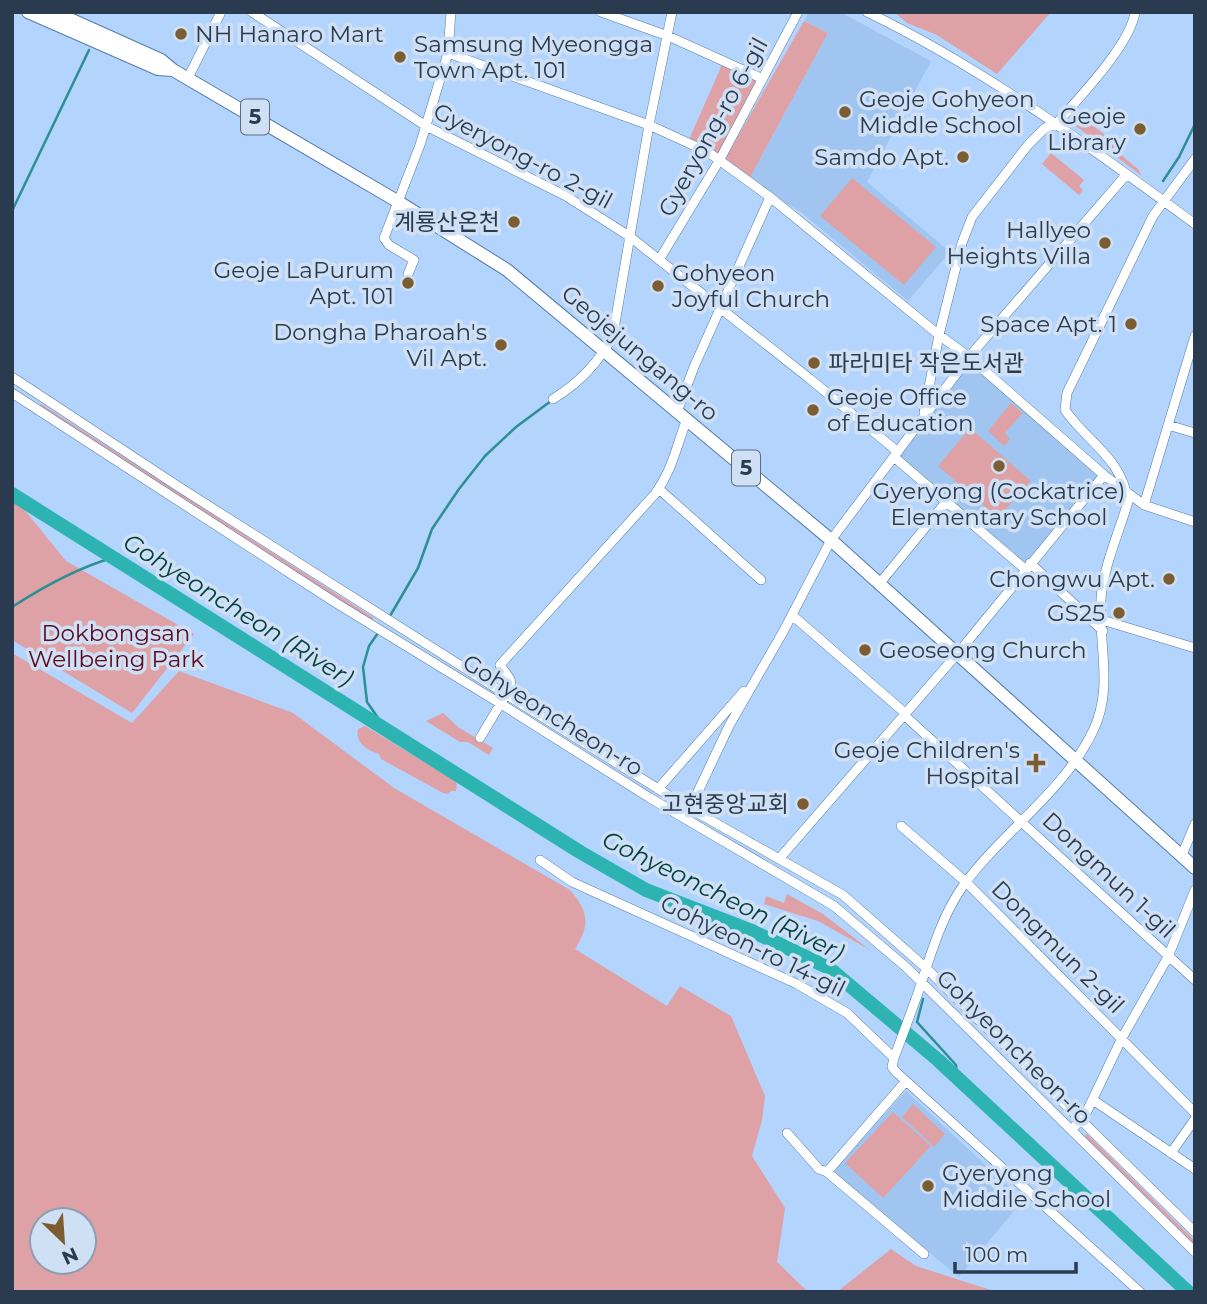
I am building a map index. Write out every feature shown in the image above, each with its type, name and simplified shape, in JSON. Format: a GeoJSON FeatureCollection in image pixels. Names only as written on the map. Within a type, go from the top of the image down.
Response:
{"type":"FeatureCollection","features":[{"type":"Feature","properties":{"kind":"main road","name":"Geojejungang-ro"},"geometry":{"type":"LineString","coordinates":[[28,12],[158,69],[173,70]]}},
{"type":"Feature","properties":{"kind":"main road","name":"Geojejungang-ro"},"geometry":{"type":"LineString","coordinates":[[54,12],[161,60],[173,70],[397,201],[507,270],[831,540],[1195,868]]}},
{"type":"Feature","properties":{"kind":"street"},"geometry":{"type":"LineString","coordinates":[[188,78],[221,12]]}},
{"type":"Feature","properties":{"kind":"street","name":"Gyeryong-ro 2-gil"},"geometry":{"type":"LineString","coordinates":[[252,12],[426,126],[566,196],[629,236],[800,371],[946,502],[1027,566],[1102,631]]}},
{"type":"Feature","properties":{"kind":"street"},"geometry":{"type":"LineString","coordinates":[[408,274],[414,260],[389,245],[384,238],[426,126],[448,53],[451,12]]}},
{"type":"Feature","properties":{"kind":"street"},"geometry":{"type":"LineString","coordinates":[[601,12],[668,36],[763,79]]}},
{"type":"Feature","properties":{"kind":"street"},"geometry":{"type":"LineString","coordinates":[[553,399],[576,386],[605,350],[613,335],[649,125],[672,12]]}},
{"type":"Feature","properties":{"kind":"street","name":"Gyeryong-ro 6-gil"},"geometry":{"type":"LineString","coordinates":[[659,260],[719,161],[799,12]]}},
{"type":"Feature","properties":{"kind":"street"},"geometry":{"type":"LineString","coordinates":[[867,12],[922,38],[1016,96],[1195,223]]}},
{"type":"Feature","properties":{"kind":"street"},"geometry":{"type":"LineString","coordinates":[[923,418],[939,335],[962,243],[972,218],[1028,145],[1045,128],[1056,124],[1118,50],[1135,12]]}},
{"type":"Feature","properties":{"kind":"street"},"geometry":{"type":"LineString","coordinates":[[448,53],[649,125],[708,152],[770,197],[939,335],[969,356],[1104,475],[1144,505],[1195,522]]}},
{"type":"Feature","properties":{"kind":"street"},"geometry":{"type":"LineString","coordinates":[[894,1058],[947,913],[966,883],[986,859],[1023,822],[1076,759],[1094,728],[1101,707],[1105,666],[1101,600],[1104,577],[1128,502],[1127,492],[1116,467],[1104,451],[1072,421],[1065,410],[1067,393],[1153,216],[1195,159]]}},
{"type":"Feature","properties":{"kind":"street"},"geometry":{"type":"LineString","coordinates":[[682,817],[831,540],[969,356],[1126,175]]}},
{"type":"Feature","properties":{"kind":"street"},"geometry":{"type":"LineString","coordinates":[[480,738],[512,683],[500,665],[659,489],[676,457],[682,416],[694,367],[770,197]]}},
{"type":"Feature","properties":{"kind":"street"},"geometry":{"type":"LineString","coordinates":[[1144,505],[1195,336]]}},
{"type":"Feature","properties":{"kind":"street","name":"Gohyeoncheon-ro"},"geometry":{"type":"LineString","coordinates":[[12,377],[383,616],[682,817],[834,906],[1072,1130],[1195,1252]]}},
{"type":"Feature","properties":{"kind":"street","name":"Gohyeoncheon-ro"},"geometry":{"type":"LineString","coordinates":[[12,393],[384,633],[504,699],[843,895],[926,968],[1195,1232]]}},
{"type":"Feature","properties":{"kind":"street"},"geometry":{"type":"LineString","coordinates":[[1168,425],[1195,433]]}},
{"type":"Feature","properties":{"kind":"street"},"geometry":{"type":"LineString","coordinates":[[779,859],[958,653],[1104,475]]}},
{"type":"Feature","properties":{"kind":"street"},"geometry":{"type":"LineString","coordinates":[[659,489],[761,580]]}},
{"type":"Feature","properties":{"kind":"street"},"geometry":{"type":"LineString","coordinates":[[880,583],[946,502]]}},
{"type":"Feature","properties":{"kind":"street","name":"Dongmun 1-gil"},"geometry":{"type":"LineString","coordinates":[[792,615],[1195,980]]}},
{"type":"Feature","properties":{"kind":"street"},"geometry":{"type":"LineString","coordinates":[[1102,620],[1195,648]]}},
{"type":"Feature","properties":{"kind":"street"},"geometry":{"type":"LineString","coordinates":[[658,789],[754,679]]}},
{"type":"Feature","properties":{"kind":"street"},"geometry":{"type":"LineString","coordinates":[[1182,855],[1195,824]]}},
{"type":"Feature","properties":{"kind":"street","name":"Dongmun 2-gil"},"geometry":{"type":"LineString","coordinates":[[901,826],[966,883],[1195,1113]]}},
{"type":"Feature","properties":{"kind":"street","name":"Gohyeon-ro 14-gil"},"geometry":{"type":"LineString","coordinates":[[541,860],[572,882],[797,984],[848,1013],[894,1058],[892,1067],[906,1081],[1140,1292]]}},
{"type":"Feature","properties":{"kind":"street"},"geometry":{"type":"LineString","coordinates":[[1072,1130],[1093,1100],[1122,1038],[1168,957],[1195,890]]}},
{"type":"Feature","properties":{"kind":"street"},"geometry":{"type":"LineString","coordinates":[[827,1172],[906,1081]]}},
{"type":"Feature","properties":{"kind":"street"},"geometry":{"type":"LineString","coordinates":[[1093,1100],[1195,1169]]}},
{"type":"Feature","properties":{"kind":"street"},"geometry":{"type":"LineString","coordinates":[[1171,1153],[1195,1119]]}},
{"type":"Feature","properties":{"kind":"street"},"geometry":{"type":"LineString","coordinates":[[787,1133],[819,1169],[827,1172],[925,1254]]}},
{"type":"Feature","properties":{"kind":"shaded area","name":"Geoje Gohyeon Middle School"},"geometry":{"type":"Polygon","coordinates":[[[809,12],[840,12],[931,61],[867,182],[950,252],[908,301],[801,212],[748,181],[828,33],[804,21],[809,12]]]}},
{"type":"Feature","properties":{"kind":"shaded area","name":"Gyeryong (Cockatrice) Elementary School"},"geometry":{"type":"Polygon","coordinates":[[[969,357],[1104,475],[1025,569],[894,457],[969,357]]]}},
{"type":"Feature","properties":{"kind":"shaded area","name":"Gyeryong Middile School"},"geometry":{"type":"Polygon","coordinates":[[[906,1091],[1023,1200],[959,1277],[832,1172],[906,1091]]]}},
{"type":"Feature","properties":{"kind":"green space"},"geometry":{"type":"Polygon","coordinates":[[[894,12],[1051,12],[997,74],[937,35],[907,23],[894,12]]]}},
{"type":"Feature","properties":{"kind":"green space"},"geometry":{"type":"Polygon","coordinates":[[[804,21],[828,33],[748,181],[725,159],[804,21]]]}},
{"type":"Feature","properties":{"kind":"green space"},"geometry":{"type":"Polygon","coordinates":[[[724,60],[763,79],[719,161],[688,142],[724,60]]]}},
{"type":"Feature","properties":{"kind":"green space"},"geometry":{"type":"Polygon","coordinates":[[[1077,117],[1080,121],[1083,118],[1118,145],[1121,155],[1138,169],[1142,176],[1073,124],[1077,117]]]}},
{"type":"Feature","properties":{"kind":"green space"},"geometry":{"type":"Polygon","coordinates":[[[1051,153],[1084,180],[1079,186],[1083,190],[1079,195],[1042,164],[1051,153]]]}},
{"type":"Feature","properties":{"kind":"green space"},"geometry":{"type":"Polygon","coordinates":[[[852,178],[936,247],[904,285],[820,216],[852,178]]]}},
{"type":"Feature","properties":{"kind":"green space"},"geometry":{"type":"Polygon","coordinates":[[[1011,403],[1023,413],[1005,433],[1010,439],[1004,446],[988,431],[1011,403]]]}},
{"type":"Feature","properties":{"kind":"green space"},"geometry":{"type":"Polygon","coordinates":[[[41,404],[374,618],[372,621],[38,407],[41,404]]]}},
{"type":"Feature","properties":{"kind":"green space"},"geometry":{"type":"Polygon","coordinates":[[[970,428],[1031,481],[998,518],[938,466],[970,428]]]}},
{"type":"Feature","properties":{"kind":"green space","name":"Dokbongsan Wellbeing Park"},"geometry":{"type":"Polygon","coordinates":[[[12,500],[23,508],[66,561],[194,634],[132,713],[12,640],[12,500]]]}},
{"type":"Feature","properties":{"kind":"green space"},"geometry":{"type":"Polygon","coordinates":[[[12,653],[132,723],[179,671],[293,713],[394,788],[570,890],[581,905],[585,919],[583,933],[575,949],[667,1006],[680,986],[731,1016],[765,1096],[762,1120],[752,1156],[785,1208],[777,1262],[808,1292],[12,1292],[12,653]]]}},
{"type":"Feature","properties":{"kind":"green space"},"geometry":{"type":"Polygon","coordinates":[[[443,713],[458,727],[493,748],[489,755],[468,742],[460,742],[426,721],[443,713]]]}},
{"type":"Feature","properties":{"kind":"green space"},"geometry":{"type":"Polygon","coordinates":[[[365,726],[454,780],[457,784],[456,791],[443,793],[381,759],[379,754],[366,748],[358,738],[358,729],[365,726]]]}},
{"type":"Feature","properties":{"kind":"green space"},"geometry":{"type":"Polygon","coordinates":[[[787,894],[823,914],[870,950],[818,921],[764,904],[766,896],[784,903],[787,894]]]}},
{"type":"Feature","properties":{"kind":"green space"},"geometry":{"type":"Polygon","coordinates":[[[913,1104],[945,1134],[934,1147],[902,1117],[913,1104]]]}},
{"type":"Feature","properties":{"kind":"green space"},"geometry":{"type":"Polygon","coordinates":[[[893,1112],[931,1146],[883,1198],[845,1163],[893,1112]]]}},
{"type":"Feature","properties":{"kind":"green space"},"geometry":{"type":"Polygon","coordinates":[[[1087,1134],[1195,1241],[1195,1246],[1084,1136],[1087,1134]]]}},
{"type":"Feature","properties":{"kind":"green space"},"geometry":{"type":"Polygon","coordinates":[[[891,1249],[916,1266],[997,1292],[837,1292],[891,1249]]]}},
{"type":"Feature","properties":{"kind":"waterway"},"geometry":{"type":"LineString","coordinates":[[12,211],[89,50]]}},
{"type":"Feature","properties":{"kind":"waterway"},"geometry":{"type":"LineString","coordinates":[[1163,181],[1179,157],[1195,124]]}},
{"type":"Feature","properties":{"kind":"waterway"},"geometry":{"type":"LineString","coordinates":[[390,616],[418,568],[432,529],[459,489],[485,456],[516,427],[551,401]]}},
{"type":"Feature","properties":{"kind":"waterway","name":"Gohyeoncheon (River)"},"geometry":{"type":"LineString","coordinates":[[12,494],[580,852],[646,890],[752,931],[829,968],[938,1060],[1188,1292]]}},
{"type":"Feature","properties":{"kind":"waterway"},"geometry":{"type":"LineString","coordinates":[[12,607],[60,579],[112,558]]}},
{"type":"Feature","properties":{"kind":"waterway"},"geometry":{"type":"LineString","coordinates":[[378,633],[369,646],[363,667],[367,702],[385,728]]}},
{"type":"Feature","properties":{"kind":"waterway"},"geometry":{"type":"LineString","coordinates":[[923,999],[917,1022],[956,1065],[957,1077]]}},
{"type":"Feature","properties":{"kind":"place","name":"NH Hanaro Mart"},"geometry":{"type":"Point","coordinates":[181,34]}},
{"type":"Feature","properties":{"kind":"place","name":"Samsung Myeongga Town Apt. 101"},"geometry":{"type":"Point","coordinates":[400,57]}},
{"type":"Feature","properties":{"kind":"place","name":"Geoje Gohyeon Middle School"},"geometry":{"type":"Point","coordinates":[845,112]}},
{"type":"Feature","properties":{"kind":"place","name":"Geoje Library"},"geometry":{"type":"Point","coordinates":[1140,129]}},
{"type":"Feature","properties":{"kind":"place","name":"Samdo Apt."},"geometry":{"type":"Point","coordinates":[963,157]}},
{"type":"Feature","properties":{"kind":"place","name":"계룡산온천"},"geometry":{"type":"Point","coordinates":[514,222]}},
{"type":"Feature","properties":{"kind":"place","name":"Hallyeo Heights Villa"},"geometry":{"type":"Point","coordinates":[1105,243]}},
{"type":"Feature","properties":{"kind":"place","name":"Geoje LaPurum Apt. 101"},"geometry":{"type":"Point","coordinates":[408,283]}},
{"type":"Feature","properties":{"kind":"place","name":"Gohyeon Joyful Church"},"geometry":{"type":"Point","coordinates":[658,286]}},
{"type":"Feature","properties":{"kind":"place","name":"Space Apt. 1"},"geometry":{"type":"Point","coordinates":[1131,324]}},
{"type":"Feature","properties":{"kind":"place","name":"Dongha Pharoah's Vil Apt."},"geometry":{"type":"Point","coordinates":[501,345]}},
{"type":"Feature","properties":{"kind":"place","name":"파라미타 작은도서관"},"geometry":{"type":"Point","coordinates":[814,363]}},
{"type":"Feature","properties":{"kind":"place","name":"Geoje Office of Education"},"geometry":{"type":"Point","coordinates":[813,410]}},
{"type":"Feature","properties":{"kind":"place","name":"Gyeryong (Cockatrice) Elementary School"},"geometry":{"type":"Point","coordinates":[999,466]}},
{"type":"Feature","properties":{"kind":"place","name":"Chongwu Apt."},"geometry":{"type":"Point","coordinates":[1169,579]}},
{"type":"Feature","properties":{"kind":"place","name":"GS25"},"geometry":{"type":"Point","coordinates":[1119,613]}},
{"type":"Feature","properties":{"kind":"place","name":"Geoseong Church"},"geometry":{"type":"Point","coordinates":[865,650]}},
{"type":"Feature","properties":{"kind":"place","name":"Geoje Children's Hospital"},"geometry":{"type":"Point","coordinates":[1036,763]}},
{"type":"Feature","properties":{"kind":"place","name":"고현중앙교회"},"geometry":{"type":"Point","coordinates":[803,804]}},
{"type":"Feature","properties":{"kind":"place","name":"Gyeryong Middile School"},"geometry":{"type":"Point","coordinates":[928,1186]}}]}
